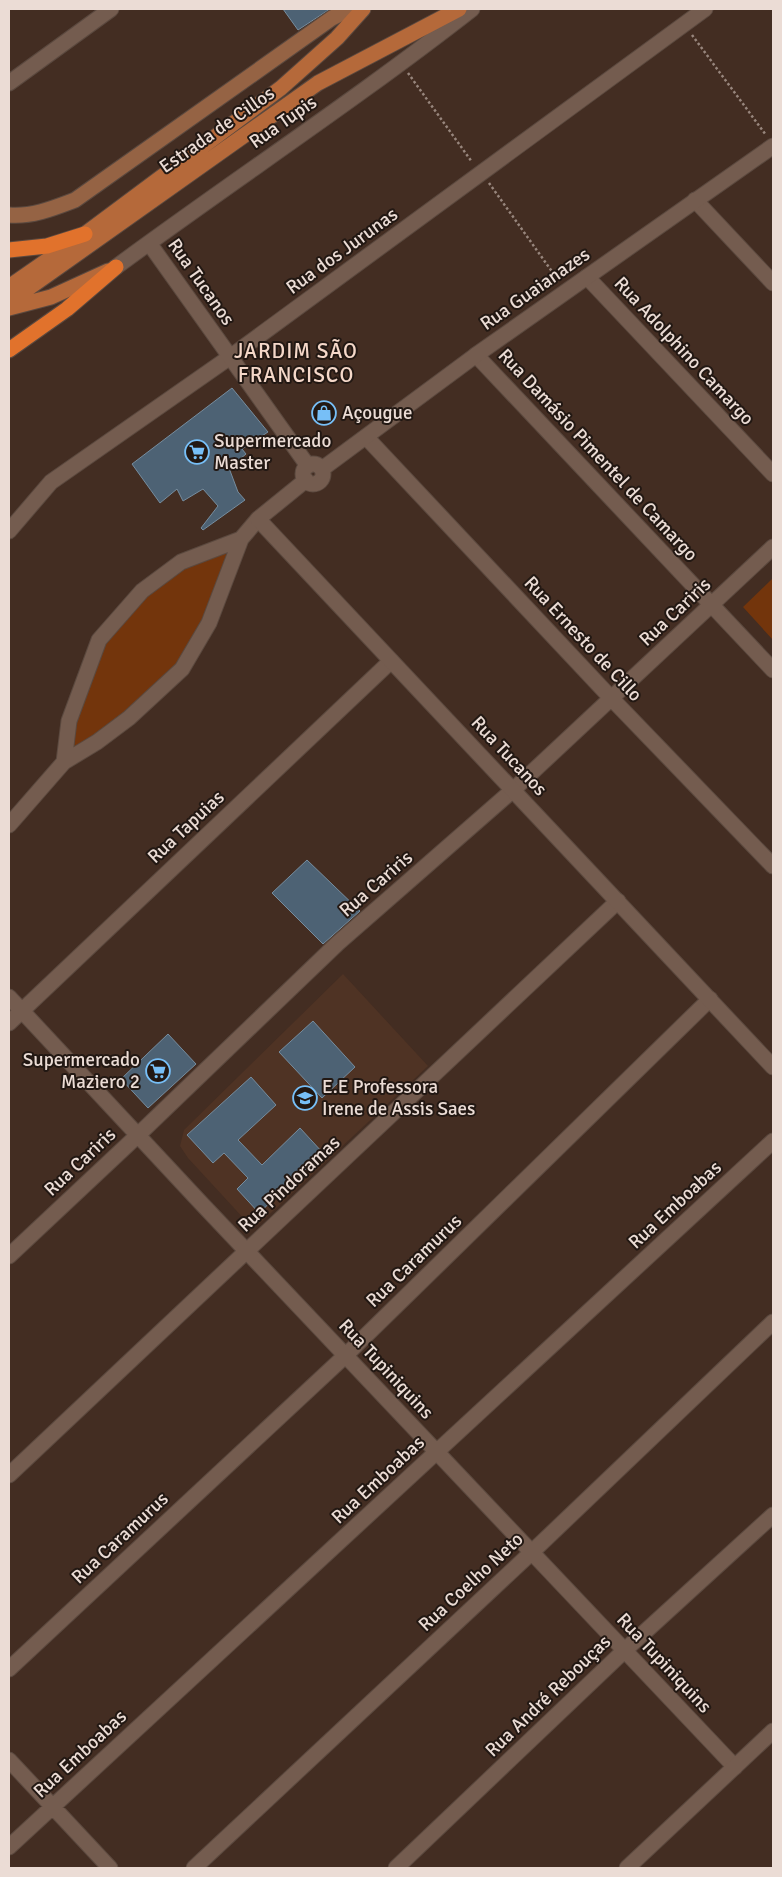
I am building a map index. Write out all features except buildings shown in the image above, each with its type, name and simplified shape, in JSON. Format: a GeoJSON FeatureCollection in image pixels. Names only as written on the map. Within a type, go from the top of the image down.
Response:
{"type":"FeatureCollection","features":[{"type":"Feature","properties":{"kind":"highway"},"geometry":{"type":"LineString","coordinates":[[9,250],[47,246],[85,234]]}},
{"type":"Feature","properties":{"kind":"highway"},"geometry":{"type":"LineString","coordinates":[[9,350],[66,309],[116,267]]}},
{"type":"Feature","properties":{"kind":"main road"},"geometry":{"type":"LineString","coordinates":[[9,215],[19,216],[46,210],[75,200],[332,18],[350,9]]}},
{"type":"Feature","properties":{"kind":"main road","name":"Estrada de Cillos"},"geometry":{"type":"LineString","coordinates":[[9,287],[85,234],[281,88],[337,38],[363,9]]}},
{"type":"Feature","properties":{"kind":"main road","name":"Estrada de Cillos"},"geometry":{"type":"LineString","coordinates":[[9,302],[318,83],[459,9]]}},
{"type":"Feature","properties":{"kind":"main road"},"geometry":{"type":"LineString","coordinates":[[9,308],[51,297],[116,267]]}},
{"type":"Feature","properties":{"kind":"street"},"geometry":{"type":"LineString","coordinates":[[9,83],[111,9]]}},
{"type":"Feature","properties":{"kind":"street","name":"Rua Tupis"},"geometry":{"type":"LineString","coordinates":[[116,267],[303,132],[402,64],[472,9]]}},
{"type":"Feature","properties":{"kind":"street","name":"Rua dos Jurunas"},"geometry":{"type":"LineString","coordinates":[[9,531],[51,482],[230,357],[705,9]]}},
{"type":"Feature","properties":{"kind":"street","name":"Rua Guaianazes"},"geometry":{"type":"LineString","coordinates":[[312,472],[366,436],[476,355],[695,200],[770,141]]}},
{"type":"Feature","properties":{"kind":"street"},"geometry":{"type":"LineString","coordinates":[[695,200],[773,283]]}},
{"type":"Feature","properties":{"kind":"street","name":"Rua Tucanos"},"geometry":{"type":"LineString","coordinates":[[149,243],[312,472]]}},
{"type":"Feature","properties":{"kind":"street","name":"Rua Adolphino Camargo"},"geometry":{"type":"LineString","coordinates":[[587,277],[773,474]]}},
{"type":"Feature","properties":{"kind":"street","name":"Rua Damásio Pimentel de Camargo"},"geometry":{"type":"LineString","coordinates":[[476,355],[773,670]]}},
{"type":"Feature","properties":{"kind":"street","name":"Rua Ernesto de Cillo"},"geometry":{"type":"LineString","coordinates":[[366,436],[612,699],[773,866]]}},
{"type":"Feature","properties":{"kind":"street"},"geometry":{"type":"LineString","coordinates":[[9,825],[64,762],[97,742],[129,718],[182,669],[209,623],[242,539],[258,519],[312,472]]}},
{"type":"Feature","properties":{"kind":"street","name":"Rua Tucanos"},"geometry":{"type":"LineString","coordinates":[[258,519],[773,1067]]}},
{"type":"Feature","properties":{"kind":"street"},"geometry":{"type":"LineString","coordinates":[[64,762],[69,721],[99,640],[142,591],[181,562],[242,539]]}},
{"type":"Feature","properties":{"kind":"street","name":"Rua Cariris"},"geometry":{"type":"LineString","coordinates":[[9,1256],[338,943],[514,790],[773,547]]}},
{"type":"Feature","properties":{"kind":"street","name":"Rua Tapuias"},"geometry":{"type":"LineString","coordinates":[[9,1023],[391,661]]}},
{"type":"Feature","properties":{"kind":"street","name":"Rua Pindoramas"},"geometry":{"type":"LineString","coordinates":[[9,1475],[618,901]]}},
{"type":"Feature","properties":{"kind":"street","name":"Rua Tupiniquins"},"geometry":{"type":"LineString","coordinates":[[9,997],[735,1767]]}},
{"type":"Feature","properties":{"kind":"street","name":"Rua Caramurus"},"geometry":{"type":"LineString","coordinates":[[9,1669],[346,1355],[710,999]]}},
{"type":"Feature","properties":{"kind":"street","name":"Rua Emboabas"},"geometry":{"type":"LineString","coordinates":[[9,1847],[773,1141]]}},
{"type":"Feature","properties":{"kind":"street","name":"Rua Coelho Neto"},"geometry":{"type":"LineString","coordinates":[[194,1868],[532,1552],[773,1322]]}},
{"type":"Feature","properties":{"kind":"street","name":"Rua André Rebouças"},"geometry":{"type":"LineString","coordinates":[[396,1868],[625,1650],[773,1514]]}},
{"type":"Feature","properties":{"kind":"street"},"geometry":{"type":"LineString","coordinates":[[627,1868],[773,1732]]}},
{"type":"Feature","properties":{"kind":"street"},"geometry":{"type":"LineString","coordinates":[[9,1760],[110,1868]]}},
{"type":"Feature","properties":{"kind":"path"},"geometry":{"type":"LineString","coordinates":[[684,25],[770,141]]}},
{"type":"Feature","properties":{"kind":"path"},"geometry":{"type":"LineString","coordinates":[[402,64],[566,292]]}},
{"type":"Feature","properties":{"kind":"shaded area"},"geometry":{"type":"Polygon","coordinates":[[[241,539],[182,669],[64,762],[99,640],[142,591],[241,539]]]}},
{"type":"Feature","properties":{"kind":"shaded area"},"geometry":{"type":"Polygon","coordinates":[[[773,578],[773,640],[743,607],[773,578]]]}},
{"type":"Feature","properties":{"kind":"shaded area","name":"E.E Professora Irene de Assis Saes"},"geometry":{"type":"Polygon","coordinates":[[[343,974],[428,1066],[257,1226],[246,1221],[188,1158],[180,1146],[184,1130],[343,974]]]}},
{"type":"Feature","properties":{"kind":"place","name":"Açougue"},"geometry":{"type":"Point","coordinates":[324,413]}},
{"type":"Feature","properties":{"kind":"place","name":"Supermercado Master"},"geometry":{"type":"Point","coordinates":[197,452]}},
{"type":"Feature","properties":{"kind":"place","name":"Supermercado Maziero 2"},"geometry":{"type":"Point","coordinates":[158,1071]}},
{"type":"Feature","properties":{"kind":"place","name":"E.E Professora Irene de Assis Saes"},"geometry":{"type":"Point","coordinates":[305,1098]}},
{"type":"Feature","properties":{"kind":"district","name":"JARDIM SÃO FRANCISCO"},"geometry":{"type":"Point","coordinates":[296,363]}}]}
